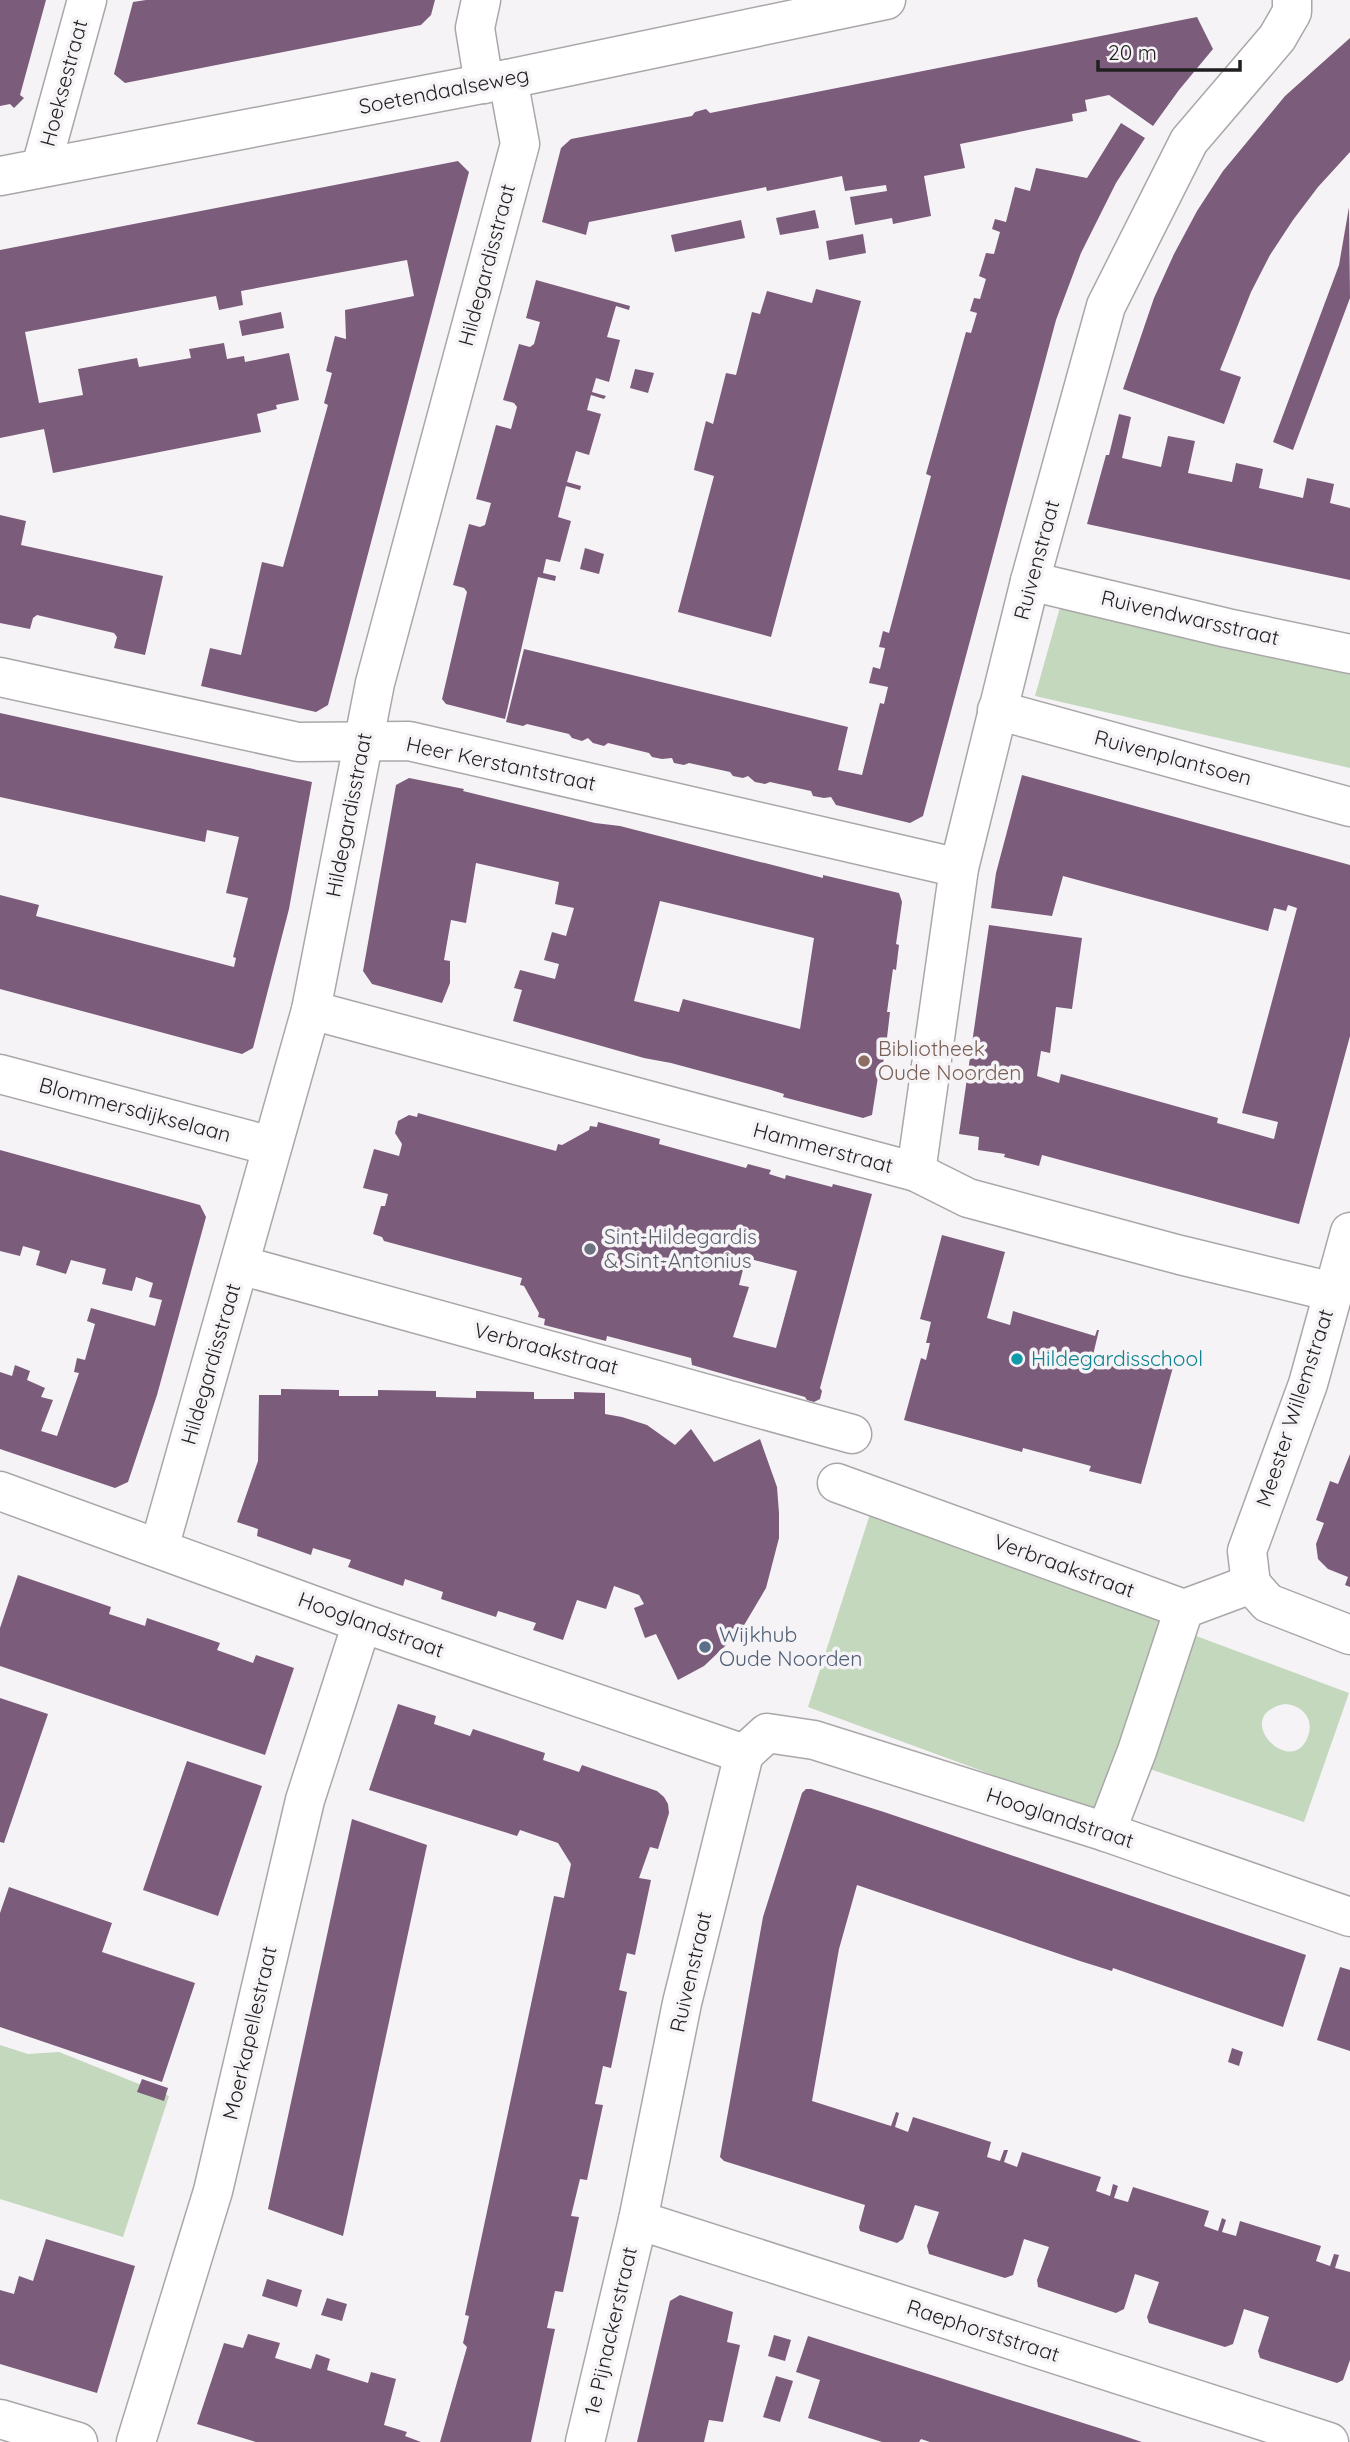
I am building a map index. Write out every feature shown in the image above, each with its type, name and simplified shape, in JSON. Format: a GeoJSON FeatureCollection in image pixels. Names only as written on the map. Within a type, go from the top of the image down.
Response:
{"type":"FeatureCollection","features":[{"type":"Feature","properties":{"kind":"street","name":"Hoeksestraat"},"geometry":{"type":"LineString","coordinates":[[41,167],[87,0]]}},
{"type":"Feature","properties":{"kind":"street","name":"Hildegardisstraat"},"geometry":{"type":"LineString","coordinates":[[159,1548],[311,1010],[362,741],[520,144],[475,28],[481,0]]}},
{"type":"Feature","properties":{"kind":"street","name":"Soetendaalseweg"},"geometry":{"type":"LineString","coordinates":[[0,176],[496,82],[886,0]]}},
{"type":"Feature","properties":{"kind":"street","name":"Ruivenstraat"},"geometry":{"type":"LineString","coordinates":[[916,1172],[958,868],[996,710],[1106,306],[1189,141],[1277,38],[1292,12],[1292,0]]}},
{"type":"Feature","properties":{"kind":"street","name":"Ruivendwarsstraat"},"geometry":{"type":"LineString","coordinates":[[1030,581],[1350,654]]}},
{"type":"Feature","properties":{"kind":"street","name":"Heer Kerstantstraat"},"geometry":{"type":"LineString","coordinates":[[0,677],[298,742],[409,741],[958,868]]}},
{"type":"Feature","properties":{"kind":"street","name":"Ruivenplantsoen"},"geometry":{"type":"LineString","coordinates":[[996,710],[1350,807]]}},
{"type":"Feature","properties":{"kind":"street","name":"Hammerstraat"},"geometry":{"type":"LineString","coordinates":[[311,1010],[916,1172],[968,1198],[1180,1255],[1333,1292]]}},
{"type":"Feature","properties":{"kind":"street","name":"Blommersdijkselaan"},"geometry":{"type":"LineString","coordinates":[[0,1074],[271,1146]]}},
{"type":"Feature","properties":{"kind":"street","name":"Meester Willemstraat"},"geometry":{"type":"LineString","coordinates":[[1251,1584],[1247,1551],[1308,1384],[1350,1232]]}},
{"type":"Feature","properties":{"kind":"street","name":"Verbraakstraat"},"geometry":{"type":"LineString","coordinates":[[240,1265],[852,1434]]}},
{"type":"Feature","properties":{"kind":"street","name":"Verbraakstraat"},"geometry":{"type":"LineString","coordinates":[[837,1483],[1184,1609]]}},
{"type":"Feature","properties":{"kind":"street","name":"Hooglandstraat"},"geometry":{"type":"LineString","coordinates":[[0,1491],[362,1623],[755,1744],[814,1740],[1106,1832],[1350,1917]]}},
{"type":"Feature","properties":{"kind":"street"},"geometry":{"type":"LineString","coordinates":[[1106,1832],[1137,1751],[1184,1609],[1251,1584],[1268,1604],[1350,1635]]}},
{"type":"Feature","properties":{"kind":"street","name":"Moerkapellestraat"},"geometry":{"type":"LineString","coordinates":[[136,2442],[213,2190],[305,1800],[362,1623]]}},
{"type":"Feature","properties":{"kind":"street","name":"Ruivenstraat"},"geometry":{"type":"LineString","coordinates":[[638,2220],[682,2003],[755,1744]]}},
{"type":"Feature","properties":{"kind":"street","name":"1e Pijnackerstraat"},"geometry":{"type":"LineString","coordinates":[[585,2442],[638,2220]]}},
{"type":"Feature","properties":{"kind":"street","name":"Raephorststraat"},"geometry":{"type":"LineString","coordinates":[[638,2220],[1329,2442]]}},
{"type":"Feature","properties":{"kind":"street"},"geometry":{"type":"LineString","coordinates":[[0,2419],[78,2442]]}},
{"type":"Feature","properties":{"kind":"green space"},"geometry":{"type":"Polygon","coordinates":[[[1062,600],[1350,664],[1350,768],[1035,696],[1062,600]]]}},
{"type":"Feature","properties":{"kind":"green space"},"geometry":{"type":"Polygon","coordinates":[[[871,1511],[1167,1622],[1102,1815],[808,1707],[871,1511]]]}},
{"type":"Feature","properties":{"kind":"green space"},"geometry":{"type":"Polygon","coordinates":[[[1188,1633],[1349,1693],[1304,1822],[1144,1767],[1188,1633]],[[1285,1704],[1269,1710],[1262,1720],[1263,1731],[1270,1742],[1291,1752],[1302,1747],[1310,1727],[1304,1713],[1285,1704]]]}},
{"type":"Feature","properties":{"kind":"green space"},"geometry":{"type":"Polygon","coordinates":[[[0,2045],[28,2054],[59,2052],[169,2096],[123,2237],[0,2199],[0,2045]]]}},
{"type":"Feature","properties":{"kind":"building"},"geometry":{"type":"Polygon","coordinates":[[[0,0],[46,0],[20,95],[24,98],[14,108],[10,104],[0,106],[0,0]]]}},
{"type":"Feature","properties":{"kind":"building"},"geometry":{"type":"Polygon","coordinates":[[[435,0],[431,15],[421,25],[125,83],[114,74],[133,2],[435,0]]]}},
{"type":"Feature","properties":{"kind":"building"},"geometry":{"type":"Polygon","coordinates":[[[1197,17],[1213,49],[1153,126],[1109,95],[1085,100],[1087,111],[1072,114],[1073,121],[960,144],[965,168],[924,176],[931,216],[893,224],[892,218],[855,225],[850,197],[887,191],[886,185],[845,191],[842,176],[767,191],[766,187],[589,222],[586,235],[542,222],[561,148],[571,139],[692,116],[695,112],[706,109],[710,113],[1197,17]]]}},
{"type":"Feature","properties":{"kind":"building"},"geometry":{"type":"Polygon","coordinates":[[[1350,38],[1350,152],[1293,220],[1270,255],[1251,292],[1220,370],[1241,377],[1224,424],[1123,389],[1154,298],[1197,211],[1223,171],[1285,96],[1350,38]]]}},
{"type":"Feature","properties":{"kind":"building"},"geometry":{"type":"Polygon","coordinates":[[[1121,123],[1145,138],[1116,183],[1081,253],[1056,320],[923,816],[910,823],[836,805],[831,797],[813,796],[811,791],[770,782],[755,782],[748,776],[743,778],[733,776],[730,772],[689,763],[674,763],[672,758],[652,757],[649,753],[608,743],[604,746],[593,743],[588,738],[582,741],[569,734],[506,722],[524,649],[848,727],[838,770],[862,775],[880,703],[884,704],[888,687],[869,683],[873,667],[880,669],[885,648],[879,647],[883,631],[889,633],[931,476],[926,474],[966,332],[971,333],[977,313],[970,311],[974,298],[980,299],[986,279],[979,276],[986,253],[994,254],[1000,232],[992,229],[995,219],[1006,222],[1015,187],[1030,191],[1036,168],[1087,178],[1121,123]]]}},
{"type":"Feature","properties":{"kind":"building"},"geometry":{"type":"Polygon","coordinates":[[[458,161],[469,172],[328,705],[316,712],[201,686],[210,648],[241,655],[262,562],[283,567],[328,405],[324,403],[332,373],[326,371],[335,336],[346,339],[345,310],[414,296],[407,260],[241,291],[243,305],[219,310],[216,296],[25,332],[39,403],[83,395],[78,369],[137,358],[139,367],[191,358],[189,349],[224,343],[227,359],[244,356],[245,362],[289,353],[299,400],[276,405],[277,409],[257,414],[261,432],[53,473],[44,429],[0,438],[0,250],[458,161]]]}},
{"type":"Feature","properties":{"kind":"building"},"geometry":{"type":"Polygon","coordinates":[[[1349,207],[1350,298],[1293,450],[1273,442],[1339,265],[1349,207]]]}},
{"type":"Feature","properties":{"kind":"building"},"geometry":{"type":"Polygon","coordinates":[[[815,210],[819,228],[780,235],[776,218],[815,210]]]}},
{"type":"Feature","properties":{"kind":"building"},"geometry":{"type":"Polygon","coordinates":[[[741,220],[745,238],[675,252],[671,235],[741,220]]]}},
{"type":"Feature","properties":{"kind":"building"},"geometry":{"type":"Polygon","coordinates":[[[863,234],[866,253],[829,260],[826,241],[863,234]]]}},
{"type":"Feature","properties":{"kind":"building"},"geometry":{"type":"Polygon","coordinates":[[[536,280],[630,306],[629,310],[616,306],[607,337],[620,340],[609,382],[596,378],[592,392],[606,396],[604,399],[591,395],[587,410],[601,414],[589,455],[576,451],[567,482],[581,486],[580,490],[566,486],[558,517],[571,521],[560,562],[546,559],[543,573],[556,576],[555,581],[538,577],[505,719],[446,704],[442,699],[467,592],[464,588],[453,585],[469,524],[480,527],[485,525],[491,503],[476,499],[496,425],[511,429],[517,407],[514,403],[503,400],[519,344],[530,347],[534,344],[540,322],[526,318],[536,280]]]}},
{"type":"Feature","properties":{"kind":"building"},"geometry":{"type":"Polygon","coordinates":[[[816,289],[861,301],[771,637],[678,612],[714,476],[694,470],[695,465],[706,421],[713,424],[726,373],[736,375],[752,312],[760,314],[767,291],[812,303],[816,289]]]}},
{"type":"Feature","properties":{"kind":"building"},"geometry":{"type":"Polygon","coordinates":[[[281,312],[284,328],[242,336],[239,321],[281,312]]]}},
{"type":"Feature","properties":{"kind":"building"},"geometry":{"type":"Polygon","coordinates":[[[635,369],[654,373],[648,393],[630,388],[635,369]]]}},
{"type":"Feature","properties":{"kind":"building"},"geometry":{"type":"Polygon","coordinates":[[[1119,414],[1131,417],[1122,458],[1161,467],[1168,436],[1195,441],[1188,473],[1232,482],[1236,463],[1263,469],[1259,488],[1303,498],[1307,478],[1334,484],[1330,503],[1350,508],[1350,580],[1087,524],[1119,414]]]}},
{"type":"Feature","properties":{"kind":"building"},"geometry":{"type":"Polygon","coordinates":[[[0,515],[26,521],[21,545],[163,576],[145,655],[114,648],[117,637],[114,633],[37,615],[33,618],[30,629],[0,623],[0,515]]]}},
{"type":"Feature","properties":{"kind":"building"},"geometry":{"type":"Polygon","coordinates":[[[585,548],[604,554],[599,574],[580,569],[585,548]]]}},
{"type":"Feature","properties":{"kind":"building"},"geometry":{"type":"Polygon","coordinates":[[[0,713],[312,782],[289,909],[253,1048],[242,1054],[0,989],[0,895],[39,905],[36,916],[234,967],[236,958],[233,957],[248,898],[226,893],[239,837],[207,830],[205,842],[0,797],[0,713]]]}},
{"type":"Feature","properties":{"kind":"building"},"geometry":{"type":"Polygon","coordinates":[[[1022,775],[1350,865],[1350,1036],[1299,1224],[1042,1155],[1039,1166],[1004,1157],[1005,1154],[978,1150],[979,1137],[959,1134],[989,925],[1082,938],[1072,1009],[1056,1007],[1050,1053],[1041,1051],[1037,1076],[1059,1083],[1061,1074],[1218,1118],[1217,1123],[1274,1139],[1278,1122],[1242,1113],[1297,908],[1288,905],[1286,911],[1274,908],[1268,931],[1063,876],[1052,916],[991,908],[996,873],[1022,775]]]}},
{"type":"Feature","properties":{"kind":"building"},"geometry":{"type":"Polygon","coordinates":[[[409,778],[464,789],[463,791],[595,823],[620,826],[823,878],[823,875],[899,893],[902,902],[896,944],[899,945],[896,970],[893,969],[887,1012],[890,1012],[887,1038],[872,1115],[863,1118],[783,1097],[784,1094],[771,1090],[513,1021],[522,990],[514,988],[520,970],[555,979],[559,964],[544,960],[552,932],[566,936],[574,908],[555,904],[559,882],[476,863],[466,923],[451,920],[444,960],[450,961],[450,983],[442,1003],[372,984],[363,971],[396,785],[409,778]],[[660,901],[634,1001],[679,1012],[683,999],[800,1029],[814,938],[660,901]]]}},
{"type":"Feature","properties":{"kind":"building","name":"Sint-Hildegardis & Sint-Antonius"},"geometry":{"type":"Polygon","coordinates":[[[418,1113],[556,1151],[558,1144],[562,1145],[589,1130],[590,1126],[597,1127],[598,1122],[660,1139],[659,1144],[746,1168],[748,1164],[771,1170],[769,1174],[785,1179],[786,1175],[872,1194],[820,1388],[820,1399],[814,1402],[805,1397],[692,1365],[691,1358],[607,1336],[606,1341],[544,1325],[545,1319],[538,1317],[539,1313],[524,1286],[520,1285],[522,1278],[384,1241],[382,1237],[373,1234],[381,1206],[385,1206],[388,1194],[363,1188],[374,1149],[399,1156],[402,1144],[395,1133],[398,1121],[409,1115],[417,1117],[418,1113]],[[746,1258],[739,1285],[749,1287],[733,1337],[776,1348],[797,1271],[746,1258]]]}},
{"type":"Feature","properties":{"kind":"building"},"geometry":{"type":"Polygon","coordinates":[[[0,1150],[200,1205],[206,1217],[157,1395],[128,1482],[115,1488],[0,1449],[0,1372],[12,1376],[15,1365],[30,1371],[27,1380],[45,1388],[41,1397],[53,1400],[41,1431],[57,1436],[79,1373],[74,1372],[77,1358],[85,1360],[95,1324],[87,1321],[91,1308],[155,1326],[162,1300],[149,1297],[153,1283],[136,1277],[132,1291],[102,1284],[106,1269],[71,1260],[66,1274],[36,1265],[40,1251],[23,1246],[20,1256],[0,1251],[0,1150]]]}},
{"type":"Feature","properties":{"kind":"building","name":"Hildegardisschool"},"geometry":{"type":"Polygon","coordinates":[[[942,1235],[1005,1252],[987,1318],[1010,1325],[1013,1311],[1095,1336],[1099,1330],[1093,1355],[1120,1362],[1123,1354],[1173,1367],[1141,1484],[1089,1471],[1091,1466],[1023,1448],[1022,1452],[904,1420],[921,1358],[926,1360],[930,1343],[926,1343],[931,1322],[920,1319],[942,1235]]]}},
{"type":"Feature","properties":{"kind":"building"},"geometry":{"type":"Polygon","coordinates":[[[281,1389],[339,1390],[339,1396],[378,1396],[378,1390],[436,1391],[436,1397],[476,1398],[476,1391],[534,1392],[534,1399],[574,1399],[574,1392],[605,1393],[605,1414],[647,1425],[675,1445],[691,1429],[714,1462],[760,1439],[777,1487],[779,1513],[779,1538],[766,1588],[740,1632],[704,1666],[678,1680],[656,1634],[645,1638],[634,1608],[644,1604],[639,1595],[614,1586],[606,1609],[577,1600],[563,1640],[533,1630],[536,1623],[498,1611],[496,1617],[441,1599],[443,1592],[405,1579],[403,1586],[348,1567],[351,1560],[313,1548],[311,1555],[257,1536],[258,1529],[237,1522],[258,1461],[259,1395],[281,1395],[281,1389]]]}},
{"type":"Feature","properties":{"kind":"building"},"geometry":{"type":"Polygon","coordinates":[[[1350,1454],[1350,1587],[1345,1585],[1348,1577],[1328,1569],[1318,1559],[1316,1544],[1324,1523],[1316,1520],[1330,1481],[1338,1484],[1350,1454]]]}},
{"type":"Feature","properties":{"kind":"building"},"geometry":{"type":"Polygon","coordinates":[[[18,1575],[111,1607],[109,1614],[145,1626],[147,1618],[220,1643],[217,1650],[253,1663],[256,1655],[294,1668],[265,1755],[0,1666],[0,1628],[18,1575]]]}},
{"type":"Feature","properties":{"kind":"building"},"geometry":{"type":"Polygon","coordinates":[[[0,1698],[48,1714],[4,1843],[0,1842],[0,1698]]]}},
{"type":"Feature","properties":{"kind":"building"},"geometry":{"type":"Polygon","coordinates":[[[398,1704],[436,1716],[434,1724],[470,1736],[473,1729],[545,1753],[543,1760],[579,1772],[582,1765],[657,1791],[668,1804],[669,1813],[658,1849],[650,1847],[639,1878],[651,1880],[635,1955],[627,1953],[619,1990],[627,1992],[611,2068],[603,2066],[595,2104],[603,2105],[587,2180],[580,2179],[571,2216],[579,2217],[563,2292],[555,2291],[547,2328],[555,2329],[531,2442],[440,2442],[467,2347],[463,2343],[469,2316],[465,2315],[554,1896],[564,1898],[571,1864],[558,1843],[520,1830],[517,1836],[369,1790],[398,1704]]]}},
{"type":"Feature","properties":{"kind":"building"},"geometry":{"type":"Polygon","coordinates":[[[187,1761],[262,1786],[218,1916],[143,1890],[187,1761]]]}},
{"type":"Feature","properties":{"kind":"building"},"geometry":{"type":"Polygon","coordinates":[[[806,1789],[884,1812],[1306,1955],[1283,2027],[1113,1968],[1112,1971],[1080,1961],[857,1885],[839,1949],[812,2101],[891,2126],[896,2112],[899,2113],[895,2127],[908,2132],[913,2117],[991,2142],[987,2157],[1000,2161],[1004,2150],[1008,2150],[1004,2162],[1017,2167],[1022,2152],[1101,2177],[1096,2191],[1110,2196],[1113,2184],[1118,2186],[1114,2198],[1128,2202],[1133,2187],[1209,2211],[1204,2226],[1218,2231],[1222,2218],[1226,2220],[1222,2232],[1236,2236],[1240,2221],[1321,2246],[1316,2261],[1330,2266],[1334,2254],[1339,2255],[1335,2268],[1350,2272],[1350,2360],[1343,2380],[1337,2383],[1260,2358],[1258,2351],[1269,2317],[1244,2309],[1233,2344],[1225,2347],[1149,2323],[1147,2317],[1159,2282],[1135,2274],[1124,2309],[1116,2313],[1038,2287],[1037,2280],[1049,2247],[1024,2239],[1013,2275],[1005,2278],[929,2254],[927,2246],[939,2212],[915,2205],[903,2239],[897,2243],[860,2231],[865,2205],[724,2161],[720,2157],[763,1917],[802,1793],[806,1789]]]}},
{"type":"Feature","properties":{"kind":"building"},"geometry":{"type":"Polygon","coordinates":[[[352,1819],[427,1845],[343,2236],[268,2209],[352,1819]]]}},
{"type":"Feature","properties":{"kind":"building"},"geometry":{"type":"Polygon","coordinates":[[[9,1887],[112,1923],[102,1952],[195,1983],[162,2082],[0,2027],[0,1913],[9,1887]]]}},
{"type":"Feature","properties":{"kind":"building"},"geometry":{"type":"Polygon","coordinates":[[[1340,1967],[1350,1970],[1350,2051],[1317,2040],[1340,1967]]]}},
{"type":"Feature","properties":{"kind":"building"},"geometry":{"type":"Polygon","coordinates":[[[1232,2048],[1243,2052],[1239,2066],[1228,2062],[1232,2048]]]}},
{"type":"Feature","properties":{"kind":"building"},"geometry":{"type":"Polygon","coordinates":[[[142,2079],[168,2088],[164,2101],[137,2092],[142,2079]]]}},
{"type":"Feature","properties":{"kind":"building"},"geometry":{"type":"Polygon","coordinates":[[[46,2239],[135,2266],[97,2393],[0,2364],[0,2290],[14,2294],[19,2276],[33,2281],[46,2239]]]}},
{"type":"Feature","properties":{"kind":"building"},"geometry":{"type":"Polygon","coordinates":[[[267,2279],[302,2290],[297,2307],[262,2296],[267,2279]]]}},
{"type":"Feature","properties":{"kind":"building"},"geometry":{"type":"Polygon","coordinates":[[[680,2295],[733,2312],[727,2342],[740,2345],[723,2422],[709,2420],[704,2442],[637,2442],[670,2301],[680,2295]]]}},
{"type":"Feature","properties":{"kind":"building"},"geometry":{"type":"Polygon","coordinates":[[[327,2298],[347,2304],[342,2321],[321,2315],[327,2298]]]}},
{"type":"Feature","properties":{"kind":"building"},"geometry":{"type":"Polygon","coordinates":[[[248,2334],[280,2343],[275,2358],[311,2369],[316,2354],[330,2359],[327,2370],[368,2383],[371,2372],[396,2379],[384,2425],[407,2432],[405,2436],[421,2442],[256,2442],[197,2424],[224,2343],[243,2348],[248,2334]]]}},
{"type":"Feature","properties":{"kind":"building"},"geometry":{"type":"Polygon","coordinates":[[[774,2335],[791,2340],[785,2361],[768,2356],[774,2335]]]}},
{"type":"Feature","properties":{"kind":"building"},"geometry":{"type":"Polygon","coordinates":[[[808,2336],[1142,2442],[930,2442],[921,2439],[919,2442],[882,2442],[808,2418],[820,2380],[796,2372],[808,2336]]]}},
{"type":"Feature","properties":{"kind":"building"},"geometry":{"type":"Polygon","coordinates":[[[776,2376],[793,2381],[780,2422],[763,2417],[776,2376]]]}},
{"type":"Feature","properties":{"kind":"place","name":"Bibliotheek Oude Noorden"},"geometry":{"type":"Point","coordinates":[864,1061]}},
{"type":"Feature","properties":{"kind":"place","name":"Sint-Hildegardis & Sint-Antonius"},"geometry":{"type":"Point","coordinates":[590,1249]}},
{"type":"Feature","properties":{"kind":"place","name":"Hildegardisschool"},"geometry":{"type":"Point","coordinates":[1017,1359]}},
{"type":"Feature","properties":{"kind":"place","name":"Wijkhub Oude Noorden"},"geometry":{"type":"Point","coordinates":[705,1647]}}]}
